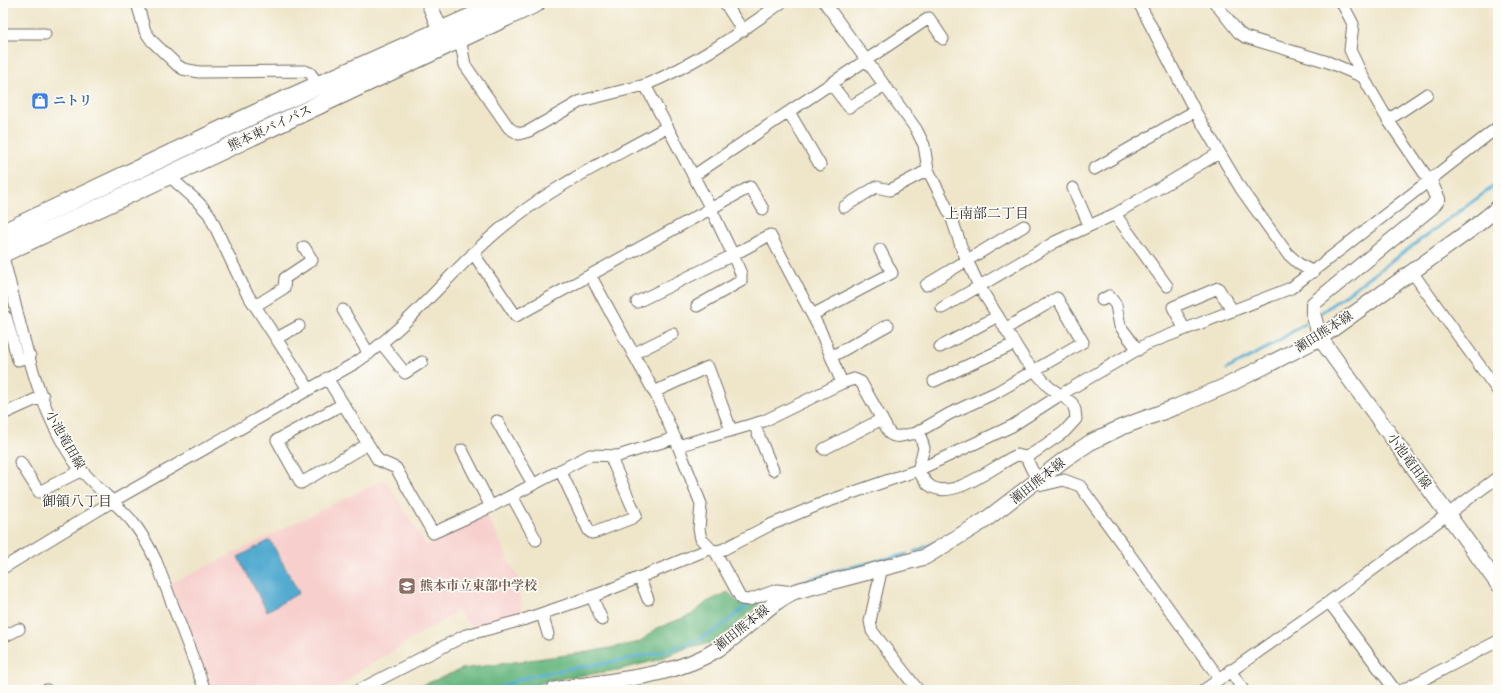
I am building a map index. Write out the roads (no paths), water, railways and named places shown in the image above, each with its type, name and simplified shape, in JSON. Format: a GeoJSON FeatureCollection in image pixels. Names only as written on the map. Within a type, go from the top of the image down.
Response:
{"type":"FeatureCollection","features":[{"type":"Feature","properties":{"kind":"highway","name":"熊本東バイパス"},"geometry":{"type":"LineString","coordinates":[[3,253],[168,175],[449,38],[503,3]]}},
{"type":"Feature","properties":{"kind":"highway","name":"熊本東バイパス"},"geometry":{"type":"LineString","coordinates":[[8,230],[319,85],[449,38],[536,3]]}},
{"type":"Feature","properties":{"kind":"main road"},"geometry":{"type":"LineString","coordinates":[[429,3],[449,38]]}},
{"type":"Feature","properties":{"kind":"main road","name":"瀬田熊本線"},"geometry":{"type":"LineString","coordinates":[[554,690],[668,670],[695,661],[718,649],[736,636],[777,600],[793,592],[882,567],[925,557],[984,521],[1091,442],[1122,427],[1176,407],[1228,385],[1320,338],[1498,208]]}},
{"type":"Feature","properties":{"kind":"main road","name":"小池竜田線"},"geometry":{"type":"LineString","coordinates":[[1320,338],[1498,584]]}},
{"type":"Feature","properties":{"kind":"street"},"geometry":{"type":"LineString","coordinates":[[137,3],[148,36],[183,69],[199,72],[305,71],[310,73],[319,85]]}},
{"type":"Feature","properties":{"kind":"street"},"geometry":{"type":"LineString","coordinates":[[725,3],[743,31]]}},
{"type":"Feature","properties":{"kind":"street"},"geometry":{"type":"LineString","coordinates":[[449,38],[465,65],[509,128],[519,134],[529,131],[581,100],[645,85],[683,68],[743,31],[781,3]]}},
{"type":"Feature","properties":{"kind":"street"},"geometry":{"type":"LineString","coordinates":[[825,3],[922,139],[928,170],[951,216],[967,260],[980,286],[1014,344],[1034,372],[1049,387],[1066,398],[1073,406],[1076,414],[1074,422],[1043,448],[1026,457]]}},
{"type":"Feature","properties":{"kind":"street"},"geometry":{"type":"LineString","coordinates":[[1140,3],[1195,111],[1245,195],[1287,253],[1300,264],[1313,272]]}},
{"type":"Feature","properties":{"kind":"street"},"geometry":{"type":"LineString","coordinates":[[1215,3],[1239,33],[1245,38],[1328,62],[1363,77]]}},
{"type":"Feature","properties":{"kind":"street"},"geometry":{"type":"LineString","coordinates":[[1320,338],[1312,313],[1313,304],[1432,207],[1438,199],[1429,180],[1388,120],[1363,77],[1350,50],[1353,24],[1342,3]]}},
{"type":"Feature","properties":{"kind":"street"},"geometry":{"type":"LineString","coordinates":[[693,176],[929,18],[943,40]]}},
{"type":"Feature","properties":{"kind":"street"},"geometry":{"type":"LineString","coordinates":[[3,34],[45,34]]}},
{"type":"Feature","properties":{"kind":"street"},"geometry":{"type":"LineString","coordinates":[[831,84],[849,107],[885,86]]}},
{"type":"Feature","properties":{"kind":"street"},"geometry":{"type":"LineString","coordinates":[[645,85],[711,209],[741,274],[741,282],[697,306]]}},
{"type":"Feature","properties":{"kind":"street"},"geometry":{"type":"LineString","coordinates":[[1388,120],[1427,94]]}},
{"type":"Feature","properties":{"kind":"street"},"geometry":{"type":"LineString","coordinates":[[1094,169],[1195,111]]}},
{"type":"Feature","properties":{"kind":"street"},"geometry":{"type":"LineString","coordinates":[[789,112],[820,165]]}},
{"type":"Feature","properties":{"kind":"street"},"geometry":{"type":"LineString","coordinates":[[3,568],[113,501],[375,350],[424,304],[473,253],[500,229],[553,192],[667,126]]}},
{"type":"Feature","properties":{"kind":"street"},"geometry":{"type":"LineString","coordinates":[[359,690],[466,634],[542,614],[592,597],[712,550],[731,546],[770,525],[823,503],[918,470],[1012,426],[1060,395],[1138,350],[1184,328],[1233,312],[1286,291],[1313,272],[1498,127]]}},
{"type":"Feature","properties":{"kind":"street"},"geometry":{"type":"LineString","coordinates":[[942,308],[1055,242],[1115,214],[1219,153]]}},
{"type":"Feature","properties":{"kind":"street"},"geometry":{"type":"LineString","coordinates":[[844,207],[876,187],[890,190],[928,170]]}},
{"type":"Feature","properties":{"kind":"street"},"geometry":{"type":"LineString","coordinates":[[168,175],[209,214],[246,292],[309,389]]}},
{"type":"Feature","properties":{"kind":"street"},"geometry":{"type":"LineString","coordinates":[[473,253],[516,316],[750,187],[762,209]]}},
{"type":"Feature","properties":{"kind":"street"},"geometry":{"type":"LineString","coordinates":[[1073,188],[1089,225]]}},
{"type":"Feature","properties":{"kind":"street"},"geometry":{"type":"LineString","coordinates":[[1115,214],[1168,286]]}},
{"type":"Feature","properties":{"kind":"street"},"geometry":{"type":"LineString","coordinates":[[926,285],[1024,226]]}},
{"type":"Feature","properties":{"kind":"street"},"geometry":{"type":"LineString","coordinates":[[637,302],[733,255],[770,235],[812,315],[842,383]]}},
{"type":"Feature","properties":{"kind":"street"},"geometry":{"type":"LineString","coordinates":[[255,306],[284,288],[285,278],[312,260],[304,247]]}},
{"type":"Feature","properties":{"kind":"street"},"geometry":{"type":"LineString","coordinates":[[812,315],[892,273],[880,250]]}},
{"type":"Feature","properties":{"kind":"street","name":"小池竜田線"},"geometry":{"type":"LineString","coordinates":[[3,257],[30,356],[43,396],[57,430],[82,470],[132,521],[146,541],[156,561],[205,690]]}},
{"type":"Feature","properties":{"kind":"street"},"geometry":{"type":"LineString","coordinates":[[1412,272],[1498,391]]}},
{"type":"Feature","properties":{"kind":"street"},"geometry":{"type":"LineString","coordinates":[[590,275],[654,392],[676,442],[701,504],[700,535],[712,550],[739,596],[743,600],[777,590],[793,592]]}},
{"type":"Feature","properties":{"kind":"street"},"geometry":{"type":"LineString","coordinates":[[1184,328],[1173,307],[1218,288],[1233,312]]}},
{"type":"Feature","properties":{"kind":"street"},"geometry":{"type":"LineString","coordinates":[[1108,296],[1116,305],[1120,326],[1138,350]]}},
{"type":"Feature","properties":{"kind":"street"},"geometry":{"type":"LineString","coordinates":[[327,378],[379,462],[396,468],[432,532],[436,532],[491,507],[590,455],[610,456],[626,454],[754,424],[764,421],[842,383],[854,379],[860,382],[893,437],[916,433],[949,414],[986,398],[1034,372],[1083,342],[1057,298],[1005,329]]}},
{"type":"Feature","properties":{"kind":"street"},"geometry":{"type":"LineString","coordinates":[[346,309],[375,350],[405,373],[422,362]]}},
{"type":"Feature","properties":{"kind":"street"},"geometry":{"type":"LineString","coordinates":[[4,314],[18,360],[30,356]]}},
{"type":"Feature","properties":{"kind":"street"},"geometry":{"type":"LineString","coordinates":[[940,347],[998,316]]}},
{"type":"Feature","properties":{"kind":"street"},"geometry":{"type":"LineString","coordinates":[[831,356],[888,325]]}},
{"type":"Feature","properties":{"kind":"street"},"geometry":{"type":"LineString","coordinates":[[277,338],[299,326]]}},
{"type":"Feature","properties":{"kind":"street"},"geometry":{"type":"LineString","coordinates":[[633,354],[673,334]]}},
{"type":"Feature","properties":{"kind":"street"},"geometry":{"type":"LineString","coordinates":[[934,381],[1014,344]]}},
{"type":"Feature","properties":{"kind":"street"},"geometry":{"type":"LineString","coordinates":[[654,392],[707,363],[731,430]]}},
{"type":"Feature","properties":{"kind":"street"},"geometry":{"type":"LineString","coordinates":[[3,414],[43,396]]}},
{"type":"Feature","properties":{"kind":"street"},"geometry":{"type":"LineString","coordinates":[[343,404],[278,440],[301,483],[368,444]]}},
{"type":"Feature","properties":{"kind":"street"},"geometry":{"type":"LineString","coordinates":[[824,449],[882,419]]}},
{"type":"Feature","properties":{"kind":"street"},"geometry":{"type":"LineString","coordinates":[[497,421],[533,484]]}},
{"type":"Feature","properties":{"kind":"street"},"geometry":{"type":"LineString","coordinates":[[754,424],[773,470]]}},
{"type":"Feature","properties":{"kind":"street"},"geometry":{"type":"LineString","coordinates":[[916,433],[920,435],[924,445],[918,470],[929,485],[938,490],[947,490],[969,482],[1017,454],[1026,457],[1043,485],[1064,480],[1080,486],[1219,678]]}},
{"type":"Feature","properties":{"kind":"street"},"geometry":{"type":"LineString","coordinates":[[462,450],[491,507]]}},
{"type":"Feature","properties":{"kind":"street"},"geometry":{"type":"LineString","coordinates":[[560,470],[589,531],[592,533],[596,532],[636,515],[610,456]]}},
{"type":"Feature","properties":{"kind":"street"},"geometry":{"type":"LineString","coordinates":[[20,462],[39,492],[82,470]]}},
{"type":"Feature","properties":{"kind":"street"},"geometry":{"type":"LineString","coordinates":[[1204,690],[1230,670],[1329,602],[1447,513],[1465,502],[1498,477]]}},
{"type":"Feature","properties":{"kind":"street"},"geometry":{"type":"LineString","coordinates":[[512,496],[536,540]]}},
{"type":"Feature","properties":{"kind":"street"},"geometry":{"type":"LineString","coordinates":[[882,567],[870,621],[872,631],[918,690]]}},
{"type":"Feature","properties":{"kind":"street"},"geometry":{"type":"LineString","coordinates":[[640,579],[648,598]]}},
{"type":"Feature","properties":{"kind":"street"},"geometry":{"type":"LineString","coordinates":[[592,597],[602,620]]}},
{"type":"Feature","properties":{"kind":"street"},"geometry":{"type":"LineString","coordinates":[[1329,602],[1395,690]]}},
{"type":"Feature","properties":{"kind":"street"},"geometry":{"type":"LineString","coordinates":[[542,614],[548,634]]}},
{"type":"Feature","properties":{"kind":"street"},"geometry":{"type":"LineString","coordinates":[[3,637],[19,629]]}},
{"type":"Feature","properties":{"kind":"street"},"geometry":{"type":"LineString","coordinates":[[1403,690],[1498,641]]}},
{"type":"Feature","properties":{"kind":"street"},"geometry":{"type":"LineString","coordinates":[[1230,670],[1243,690]]}},
{"type":"Feature","properties":{"kind":"water"},"geometry":{"type":"Polygon","coordinates":[[[270,540],[299,593],[267,611],[238,557],[270,540]]]}},
{"type":"Feature","properties":{"kind":"waterway"},"geometry":{"type":"LineString","coordinates":[[1322,312],[1498,183]]}},
{"type":"Feature","properties":{"kind":"waterway"},"geometry":{"type":"LineString","coordinates":[[1227,369],[1267,348],[1306,323]]}},
{"type":"Feature","properties":{"kind":"waterway"},"geometry":{"type":"LineString","coordinates":[[914,552],[936,542]]}},
{"type":"Feature","properties":{"kind":"waterway"},"geometry":{"type":"LineString","coordinates":[[798,583],[835,571],[907,554]]}},
{"type":"Feature","properties":{"kind":"waterway"},"geometry":{"type":"LineString","coordinates":[[493,690],[524,678],[570,668],[641,657],[686,644],[713,632],[749,604]]}},
{"type":"Feature","properties":{"kind":"place","name":"ニトリ"},"geometry":{"type":"Point","coordinates":[40,101]}},
{"type":"Feature","properties":{"kind":"place","name":"熊本市立東部中学校"},"geometry":{"type":"Point","coordinates":[407,586]}},
{"type":"Feature","properties":{"kind":"district","name":"上南部二丁目"},"geometry":{"type":"Point","coordinates":[987,213]}},
{"type":"Feature","properties":{"kind":"district","name":"御領八丁目"},"geometry":{"type":"Point","coordinates":[77,501]}}]}
